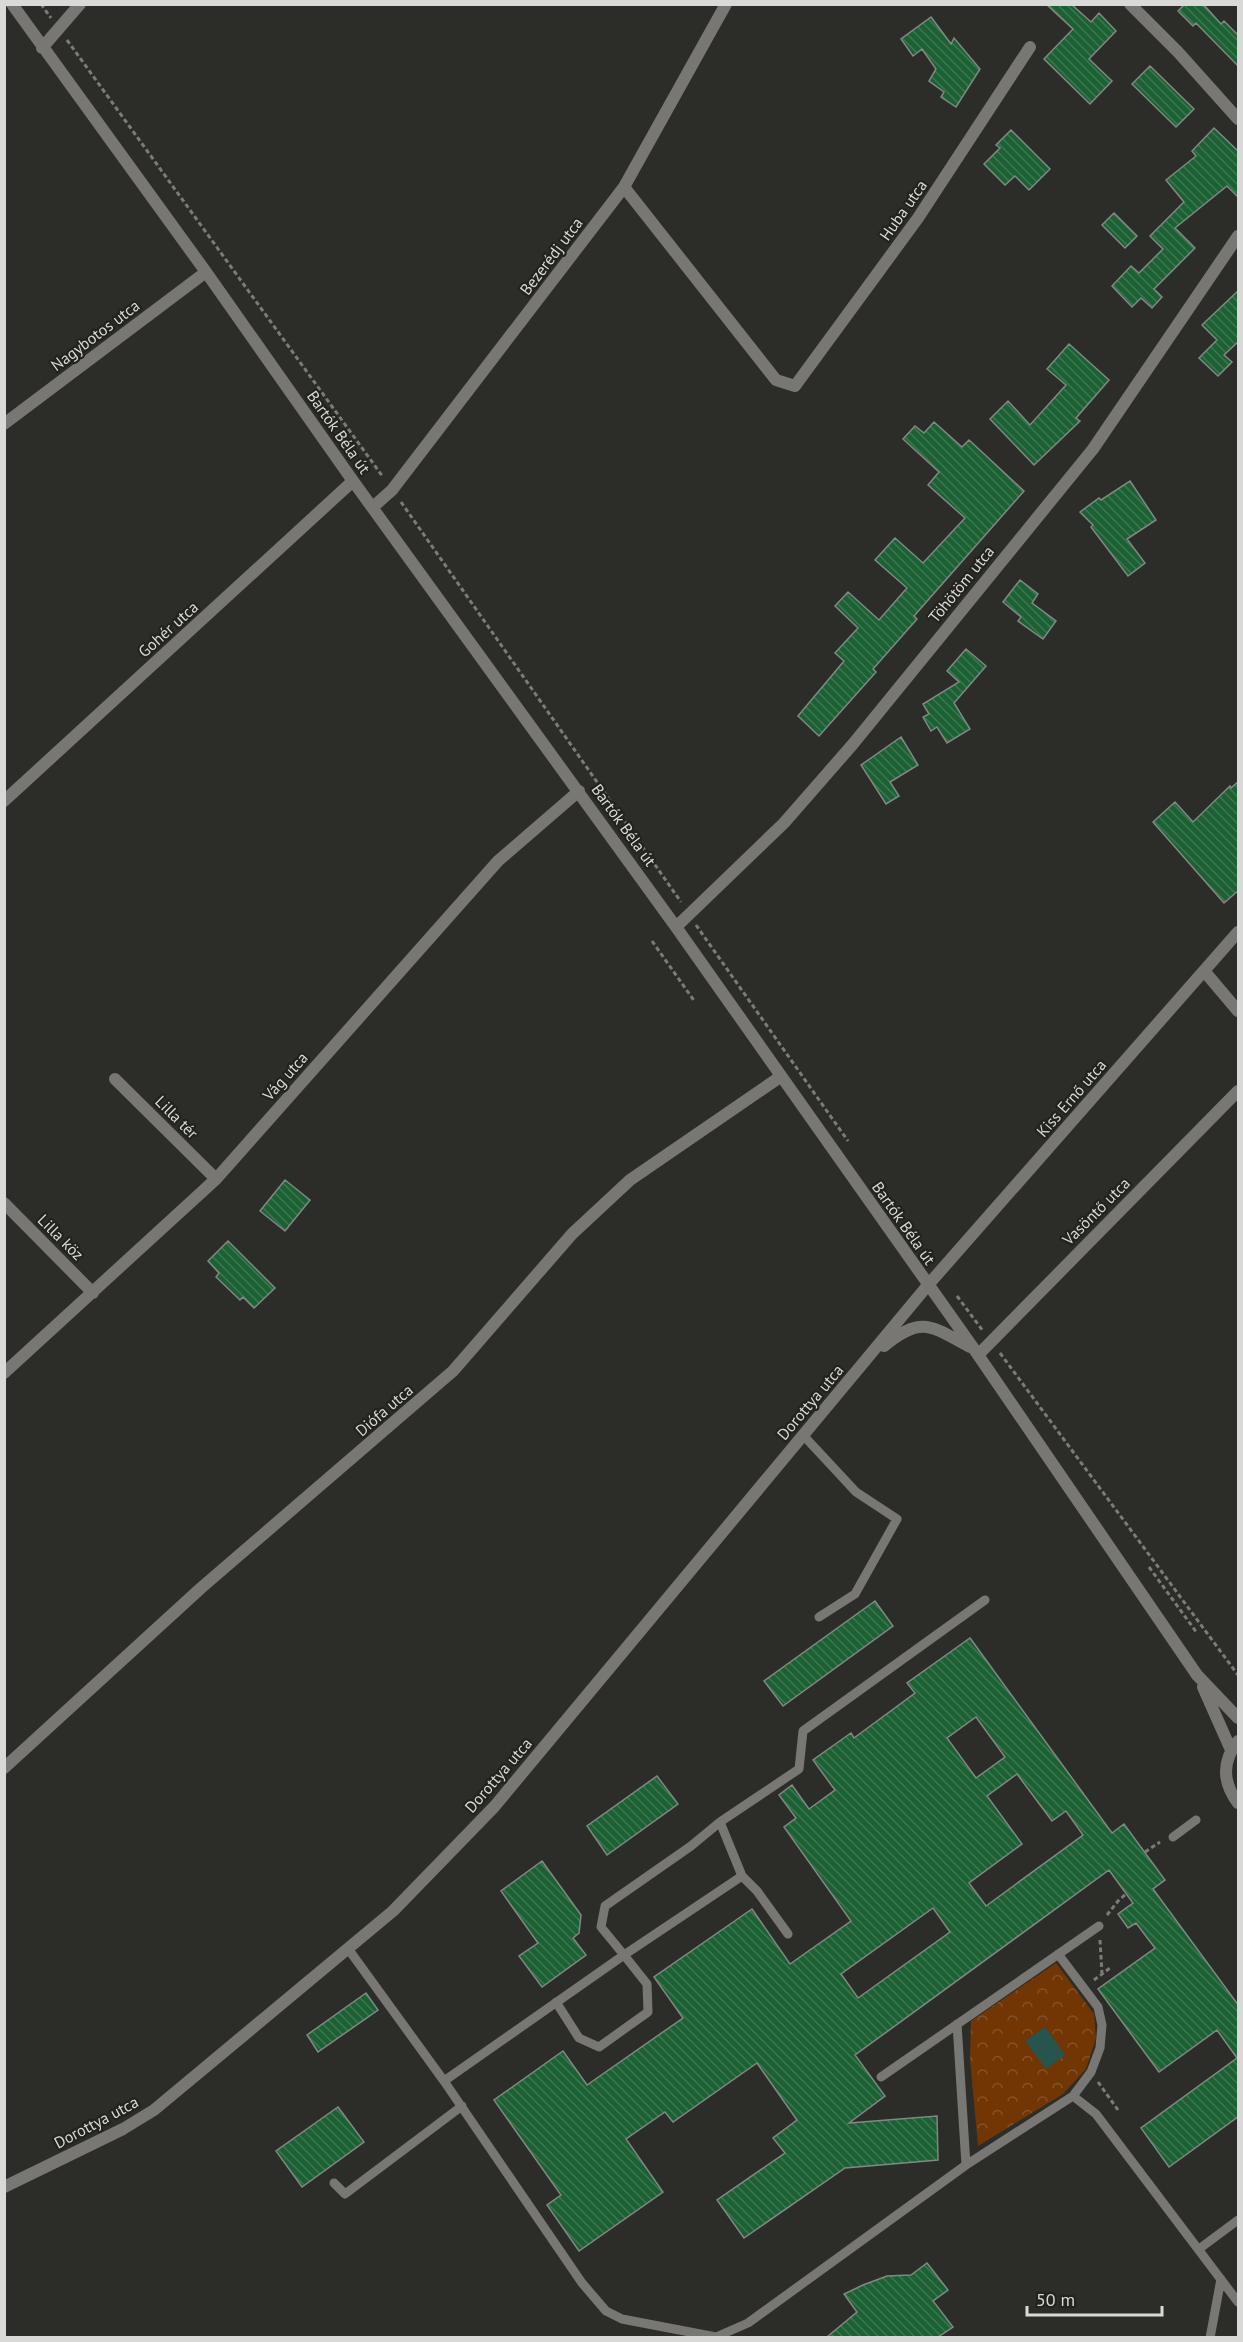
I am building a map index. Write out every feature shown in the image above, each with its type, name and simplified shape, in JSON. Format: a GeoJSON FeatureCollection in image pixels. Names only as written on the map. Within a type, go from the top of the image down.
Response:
{"type":"FeatureCollection","features":[{"type":"Feature","properties":{"kind":"street","name":"Bartók Béla út"},"geometry":{"type":"LineString","coordinates":[[12,4],[676,927],[976,1352],[1197,1675]]}},
{"type":"Feature","properties":{"kind":"street"},"geometry":{"type":"LineString","coordinates":[[42,48],[80,4]]}},
{"type":"Feature","properties":{"kind":"street","name":"Bezerédj utca"},"geometry":{"type":"LineString","coordinates":[[373,507],[392,490],[624,187],[726,4]]}},
{"type":"Feature","properties":{"kind":"street"},"geometry":{"type":"LineString","coordinates":[[1130,4],[1239,119]]}},
{"type":"Feature","properties":{"kind":"street","name":"Huba utca"},"geometry":{"type":"LineString","coordinates":[[624,187],[776,380],[795,386],[918,218],[1030,47]]}},
{"type":"Feature","properties":{"kind":"street","name":"Töhötöm utca"},"geometry":{"type":"LineString","coordinates":[[676,927],[784,823],[853,744],[1085,458],[1239,236]]}},
{"type":"Feature","properties":{"kind":"street","name":"Nagybotos utca"},"geometry":{"type":"LineString","coordinates":[[4,424],[206,272]]}},
{"type":"Feature","properties":{"kind":"street","name":"Gohér utca"},"geometry":{"type":"LineString","coordinates":[[4,801],[353,481]]}},
{"type":"Feature","properties":{"kind":"street","name":"Vág utca"},"geometry":{"type":"LineString","coordinates":[[4,1373],[216,1179],[498,861],[579,791]]}},
{"type":"Feature","properties":{"kind":"street","name":"Kiss Ernő utca"},"geometry":{"type":"LineString","coordinates":[[928,1285],[1239,932]]}},
{"type":"Feature","properties":{"kind":"street"},"geometry":{"type":"LineString","coordinates":[[1204,972],[1239,1011]]}},
{"type":"Feature","properties":{"kind":"street","name":"Diófa utca"},"geometry":{"type":"LineString","coordinates":[[4,1768],[201,1588],[453,1371],[572,1234],[630,1180],[780,1077]]}},
{"type":"Feature","properties":{"kind":"street","name":"Lilla tér"},"geometry":{"type":"LineString","coordinates":[[115,1079],[216,1179]]}},
{"type":"Feature","properties":{"kind":"street","name":"Vasöntő utca"},"geometry":{"type":"LineString","coordinates":[[976,1352],[991,1341],[1239,1091]]}},
{"type":"Feature","properties":{"kind":"street","name":"Lilla köz"},"geometry":{"type":"LineString","coordinates":[[4,1203],[93,1293]]}},
{"type":"Feature","properties":{"kind":"street","name":"Dorottya utca"},"geometry":{"type":"LineString","coordinates":[[4,2187],[123,2129],[154,2110],[349,1950],[393,1911],[494,1808],[928,1285]]}},
{"type":"Feature","properties":{"kind":"street"},"geometry":{"type":"LineString","coordinates":[[863,1364],[901,1332],[917,1326],[933,1329],[976,1352]]}},
{"type":"Feature","properties":{"kind":"street"},"geometry":{"type":"LineString","coordinates":[[1197,1675],[1239,1718]]}},
{"type":"Feature","properties":{"kind":"street"},"geometry":{"type":"LineString","coordinates":[[1197,1675],[1235,1745],[1226,1763],[1225,1778],[1229,1791],[1239,1803]]}},
{"type":"Feature","properties":{"kind":"lane"},"geometry":{"type":"LineString","coordinates":[[803,1435],[856,1492],[897,1519],[855,1594],[819,1617]]}},
{"type":"Feature","properties":{"kind":"lane"},"geometry":{"type":"LineString","coordinates":[[556,2002],[579,2038],[599,2047],[648,2012],[647,1984],[601,1927],[605,1906],[691,1846],[720,1822],[799,1770],[803,1731],[985,1600]]}},
{"type":"Feature","properties":{"kind":"lane"},"geometry":{"type":"LineString","coordinates":[[1173,1837],[1196,1820]]}},
{"type":"Feature","properties":{"kind":"lane"},"geometry":{"type":"LineString","coordinates":[[720,1822],[742,1876],[757,1891],[788,1934]]}},
{"type":"Feature","properties":{"kind":"lane"},"geometry":{"type":"LineString","coordinates":[[444,2080],[742,1876]]}},
{"type":"Feature","properties":{"kind":"lane"},"geometry":{"type":"LineString","coordinates":[[881,2077],[1099,1926]]}},
{"type":"Feature","properties":{"kind":"lane"},"geometry":{"type":"LineString","coordinates":[[349,1950],[444,2080],[582,2283],[606,2311],[622,2319],[716,2337],[748,2323],[966,2165],[1073,2096],[1091,2072],[1100,2048],[1102,2025],[1098,2007],[1058,1954]]}},
{"type":"Feature","properties":{"kind":"lane"},"geometry":{"type":"LineString","coordinates":[[957,2024],[966,2165]]}},
{"type":"Feature","properties":{"kind":"lane"},"geometry":{"type":"LineString","coordinates":[[1073,2096],[1096,2114],[1239,2302]]}},
{"type":"Feature","properties":{"kind":"lane"},"geometry":{"type":"LineString","coordinates":[[334,2182],[345,2194],[462,2106]]}},
{"type":"Feature","properties":{"kind":"lane"},"geometry":{"type":"LineString","coordinates":[[1199,2249],[1239,2220]]}},
{"type":"Feature","properties":{"kind":"lane"},"geometry":{"type":"LineString","coordinates":[[1210,2337],[1221,2279]]}},
{"type":"Feature","properties":{"kind":"path"},"geometry":{"type":"LineString","coordinates":[[41,4],[392,490],[851,1146]]}},
{"type":"Feature","properties":{"kind":"path"},"geometry":{"type":"LineString","coordinates":[[652,941],[695,1002]]}},
{"type":"Feature","properties":{"kind":"path"},"geometry":{"type":"LineString","coordinates":[[939,1272],[1239,1675]]}},
{"type":"Feature","properties":{"kind":"path"},"geometry":{"type":"LineString","coordinates":[[1149,1567],[1197,1633]]}},
{"type":"Feature","properties":{"kind":"path"},"geometry":{"type":"LineString","coordinates":[[1145,1852],[1160,1842]]}},
{"type":"Feature","properties":{"kind":"path"},"geometry":{"type":"LineString","coordinates":[[1102,1974],[1099,1926],[1126,1894]]}},
{"type":"Feature","properties":{"kind":"path"},"geometry":{"type":"LineString","coordinates":[[1083,1988],[1110,1968]]}},
{"type":"Feature","properties":{"kind":"path"},"geometry":{"type":"LineString","coordinates":[[1091,2072],[1118,2110]]}},
{"type":"Feature","properties":{"kind":"green space"},"geometry":{"type":"Polygon","coordinates":[[[1056,1963],[1094,2014],[1096,2038],[1086,2069],[1063,2094],[978,2146],[970,2059],[971,2021],[1056,1963]]]}},
{"type":"Feature","properties":{"kind":"water"},"geometry":{"type":"Polygon","coordinates":[[[1045,2027],[1065,2055],[1046,2069],[1025,2041],[1045,2027]]]}},
{"type":"Feature","properties":{"kind":"building"},"geometry":{"type":"Polygon","coordinates":[[[1046,4],[1071,4],[1091,22],[1099,13],[1116,31],[1089,59],[1112,81],[1090,104],[1044,59],[1073,29],[1046,4]]]}},
{"type":"Feature","properties":{"kind":"building"},"geometry":{"type":"Polygon","coordinates":[[[1185,4],[1203,4],[1221,24],[1224,21],[1239,36],[1239,67],[1196,23],[1193,26],[1178,11],[1185,4]]]}},
{"type":"Feature","properties":{"kind":"building"},"geometry":{"type":"Polygon","coordinates":[[[931,17],[951,44],[954,38],[980,69],[956,107],[941,97],[944,92],[929,81],[936,69],[922,49],[913,56],[901,39],[931,17]]]}},
{"type":"Feature","properties":{"kind":"building"},"geometry":{"type":"Polygon","coordinates":[[[1150,66],[1194,109],[1176,127],[1132,84],[1150,66]]]}},
{"type":"Feature","properties":{"kind":"building"},"geometry":{"type":"Polygon","coordinates":[[[1214,128],[1239,152],[1239,198],[1227,186],[1175,228],[1195,248],[1154,289],[1162,297],[1152,308],[1141,298],[1132,307],[1112,286],[1131,266],[1139,273],[1163,249],[1150,236],[1184,202],[1166,180],[1196,156],[1192,151],[1214,128]]]}},
{"type":"Feature","properties":{"kind":"building"},"geometry":{"type":"Polygon","coordinates":[[[1011,130],[1050,169],[1029,190],[1015,176],[1005,185],[984,164],[1000,148],[996,145],[1011,130]]]}},
{"type":"Feature","properties":{"kind":"building"},"geometry":{"type":"Polygon","coordinates":[[[1114,213],[1137,236],[1125,248],[1102,225],[1114,213]]]}},
{"type":"Feature","properties":{"kind":"building"},"geometry":{"type":"Polygon","coordinates":[[[1239,290],[1239,341],[1224,355],[1232,362],[1218,376],[1199,358],[1217,340],[1202,325],[1239,290]]]}},
{"type":"Feature","properties":{"kind":"building"},"geometry":{"type":"Polygon","coordinates":[[[1069,344],[1109,380],[1076,418],[1080,421],[1034,465],[990,419],[1008,401],[1030,425],[1066,385],[1047,369],[1069,344]]]}},
{"type":"Feature","properties":{"kind":"building"},"geometry":{"type":"Polygon","coordinates":[[[934,422],[962,447],[969,440],[1024,491],[914,616],[917,619],[873,669],[876,672],[819,736],[798,716],[844,661],[835,653],[858,628],[835,606],[848,592],[879,620],[907,588],[875,560],[895,538],[923,563],[965,518],[928,485],[939,472],[903,439],[915,426],[924,433],[934,422]]]}},
{"type":"Feature","properties":{"kind":"building"},"geometry":{"type":"Polygon","coordinates":[[[1130,481],[1156,520],[1127,539],[1145,563],[1128,576],[1091,527],[1093,525],[1080,512],[1099,498],[1101,500],[1130,481]]]}},
{"type":"Feature","properties":{"kind":"building"},"geometry":{"type":"Polygon","coordinates":[[[1020,580],[1038,594],[1032,603],[1056,621],[1043,639],[1018,621],[1021,617],[1003,602],[1020,580]]]}},
{"type":"Feature","properties":{"kind":"building"},"geometry":{"type":"Polygon","coordinates":[[[966,649],[986,666],[954,703],[970,729],[947,743],[937,727],[931,731],[923,717],[929,714],[923,704],[959,682],[947,671],[966,649]]]}},
{"type":"Feature","properties":{"kind":"building"},"geometry":{"type":"Polygon","coordinates":[[[901,737],[918,765],[890,782],[899,796],[886,804],[861,765],[901,737]]]}},
{"type":"Feature","properties":{"kind":"building"},"geometry":{"type":"Polygon","coordinates":[[[1239,781],[1239,890],[1224,903],[1153,822],[1175,802],[1193,822],[1230,786],[1231,788],[1239,781]]]}},
{"type":"Feature","properties":{"kind":"building"},"geometry":{"type":"Polygon","coordinates":[[[285,1180],[310,1200],[285,1231],[260,1211],[285,1180]]]}},
{"type":"Feature","properties":{"kind":"building"},"geometry":{"type":"Polygon","coordinates":[[[228,1241],[275,1288],[254,1308],[243,1297],[240,1300],[216,1277],[219,1273],[208,1261],[228,1241]]]}},
{"type":"Feature","properties":{"kind":"building"},"geometry":{"type":"Polygon","coordinates":[[[875,1601],[893,1626],[783,1706],[764,1681],[875,1601]]]}},
{"type":"Feature","properties":{"kind":"building"},"geometry":{"type":"Polygon","coordinates":[[[970,1638],[1112,1833],[1124,1824],[1165,1880],[1153,1889],[1239,2006],[1239,2116],[1169,2167],[1141,2128],[1237,2058],[1217,2030],[1159,2072],[1098,1989],[1155,1948],[1136,1923],[1128,1928],[1118,1914],[1133,1903],[1109,1870],[855,2055],[885,2096],[849,2123],[937,2116],[938,2160],[845,2168],[744,2238],[717,2200],[785,2153],[773,2138],[797,2120],[757,2063],[673,2122],[665,2112],[626,2139],[663,2192],[579,2251],[547,2205],[561,2195],[494,2100],[563,2051],[587,2085],[683,2018],[654,1977],[752,1909],[790,1964],[851,1921],[784,1827],[796,1818],[779,1795],[792,1785],[809,1809],[835,1790],[813,1760],[851,1733],[854,1738],[915,1693],[907,1683],[970,1638]],[[976,1717],[947,1738],[976,1778],[1005,1757],[976,1717]],[[1017,1774],[987,1796],[1022,1844],[969,1883],[986,1906],[1083,1835],[1066,1811],[1052,1821],[1017,1774]],[[933,1908],[841,1974],[858,1998],[950,1932],[933,1908]]]}},
{"type":"Feature","properties":{"kind":"building"},"geometry":{"type":"Polygon","coordinates":[[[657,1776],[678,1804],[607,1855],[587,1826],[657,1776]]]}},
{"type":"Feature","properties":{"kind":"building"},"geometry":{"type":"Polygon","coordinates":[[[542,1861],[581,1915],[579,1933],[573,1938],[586,1955],[542,1987],[519,1956],[538,1943],[501,1891],[542,1861]]]}},
{"type":"Feature","properties":{"kind":"building"},"geometry":{"type":"Polygon","coordinates":[[[366,1993],[378,2010],[318,2052],[307,2035],[366,1993]]]}},
{"type":"Feature","properties":{"kind":"building"},"geometry":{"type":"Polygon","coordinates":[[[338,2107],[364,2142],[302,2187],[276,2151],[338,2107]]]}},
{"type":"Feature","properties":{"kind":"building"},"geometry":{"type":"Polygon","coordinates":[[[927,2263],[948,2290],[933,2301],[953,2327],[938,2337],[827,2337],[857,2312],[844,2294],[887,2276],[911,2275],[927,2263]]]}}]}
